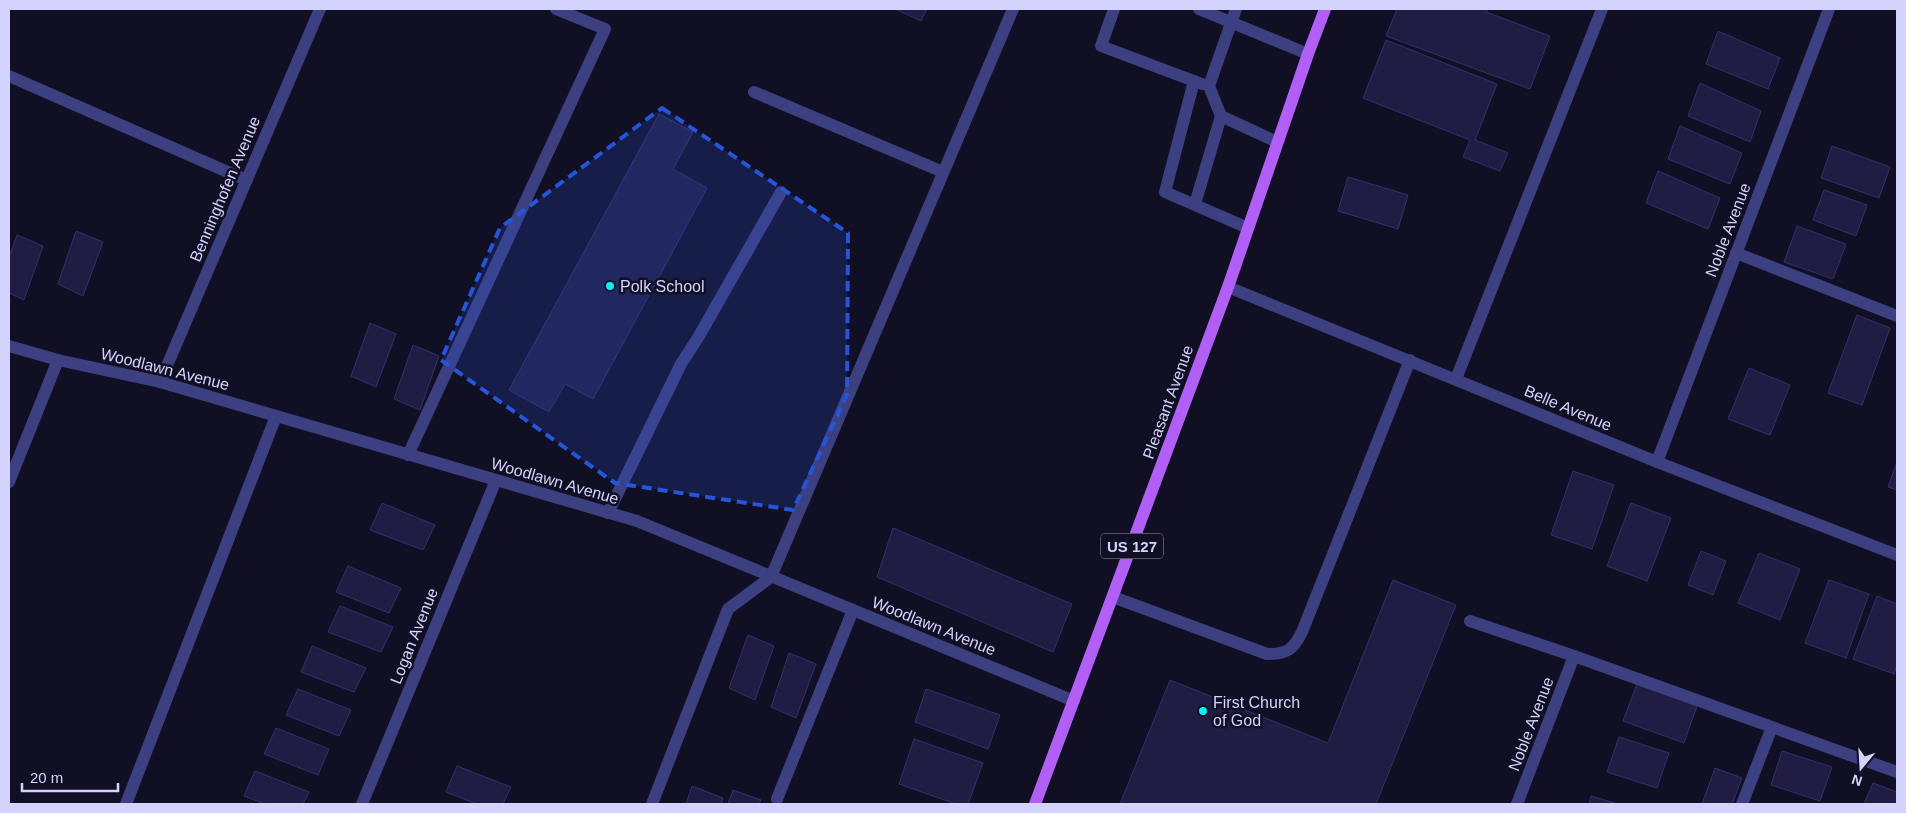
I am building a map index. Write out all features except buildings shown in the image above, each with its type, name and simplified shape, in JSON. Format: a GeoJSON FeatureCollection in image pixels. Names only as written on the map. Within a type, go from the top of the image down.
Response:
{"type":"FeatureCollection","features":[{"type":"Feature","properties":{"kind":"main road","name":"Pleasant Avenue"},"geometry":{"type":"LineString","coordinates":[[1035,804],[1228,287],[1277,142],[1325,9]]}},
{"type":"Feature","properties":{"kind":"street","name":"Benninghofen Avenue"},"geometry":{"type":"LineString","coordinates":[[160,382],[320,9]]}},
{"type":"Feature","properties":{"kind":"street"},"geometry":{"type":"LineString","coordinates":[[408,455],[605,30],[556,9]]}},
{"type":"Feature","properties":{"kind":"street"},"geometry":{"type":"LineString","coordinates":[[652,804],[728,609],[771,577],[1013,9]]}},
{"type":"Feature","properties":{"kind":"street"},"geometry":{"type":"LineString","coordinates":[[1114,9],[1101,46],[1209,86]]}},
{"type":"Feature","properties":{"kind":"street"},"geometry":{"type":"LineString","coordinates":[[1199,9],[1308,54]]}},
{"type":"Feature","properties":{"kind":"street"},"geometry":{"type":"LineString","coordinates":[[1195,204],[1221,116],[1209,86],[1236,9]]}},
{"type":"Feature","properties":{"kind":"street"},"geometry":{"type":"LineString","coordinates":[[1456,379],[1602,9]]}},
{"type":"Feature","properties":{"kind":"street","name":"Noble Avenue"},"geometry":{"type":"LineString","coordinates":[[1657,462],[1828,9]]}},
{"type":"Feature","properties":{"kind":"street"},"geometry":{"type":"LineString","coordinates":[[9,76],[246,180]]}},
{"type":"Feature","properties":{"kind":"street"},"geometry":{"type":"LineString","coordinates":[[1194,81],[1165,192],[1248,228]]}},
{"type":"Feature","properties":{"kind":"street"},"geometry":{"type":"LineString","coordinates":[[754,92],[944,172]]}},
{"type":"Feature","properties":{"kind":"street"},"geometry":{"type":"LineString","coordinates":[[1221,116],[1277,142]]}},
{"type":"Feature","properties":{"kind":"street"},"geometry":{"type":"LineString","coordinates":[[608,513],[681,364],[781,192]]}},
{"type":"Feature","properties":{"kind":"street"},"geometry":{"type":"LineString","coordinates":[[1736,253],[1897,316]]}},
{"type":"Feature","properties":{"kind":"street","name":"Belle Avenue"},"geometry":{"type":"LineString","coordinates":[[1228,287],[1657,462],[1897,556]]}},
{"type":"Feature","properties":{"kind":"street","name":"Woodlawn Avenue"},"geometry":{"type":"LineString","coordinates":[[9,346],[58,360],[160,382],[637,521],[1074,701]]}},
{"type":"Feature","properties":{"kind":"street"},"geometry":{"type":"LineString","coordinates":[[9,482],[58,360]]}},
{"type":"Feature","properties":{"kind":"street"},"geometry":{"type":"LineString","coordinates":[[1113,597],[1267,654],[1278,654],[1288,651],[1297,644],[1410,360]]}},
{"type":"Feature","properties":{"kind":"street"},"geometry":{"type":"LineString","coordinates":[[126,804],[276,416]]}},
{"type":"Feature","properties":{"kind":"street","name":"Logan Avenue"},"geometry":{"type":"LineString","coordinates":[[362,804],[496,480]]}},
{"type":"Feature","properties":{"kind":"street"},"geometry":{"type":"LineString","coordinates":[[777,799],[853,610]]}},
{"type":"Feature","properties":{"kind":"street"},"geometry":{"type":"LineString","coordinates":[[1470,621],[1574,656],[1897,772]]}},
{"type":"Feature","properties":{"kind":"street","name":"Noble Avenue"},"geometry":{"type":"LineString","coordinates":[[1518,804],[1574,656]]}},
{"type":"Feature","properties":{"kind":"street"},"geometry":{"type":"LineString","coordinates":[[1742,804],[1772,727]]}},
{"type":"Feature","properties":{"kind":"highlighted area"},"geometry":{"type":"Polygon","coordinates":[[[662,108],[848,233],[847,395],[793,510],[615,483],[441,360],[500,228],[662,108]]]}},
{"type":"Feature","properties":{"kind":"place","name":"Polk School"},"geometry":{"type":"Point","coordinates":[610,286]}},
{"type":"Feature","properties":{"kind":"place","name":"First Church of God"},"geometry":{"type":"Point","coordinates":[1203,711]}}]}
